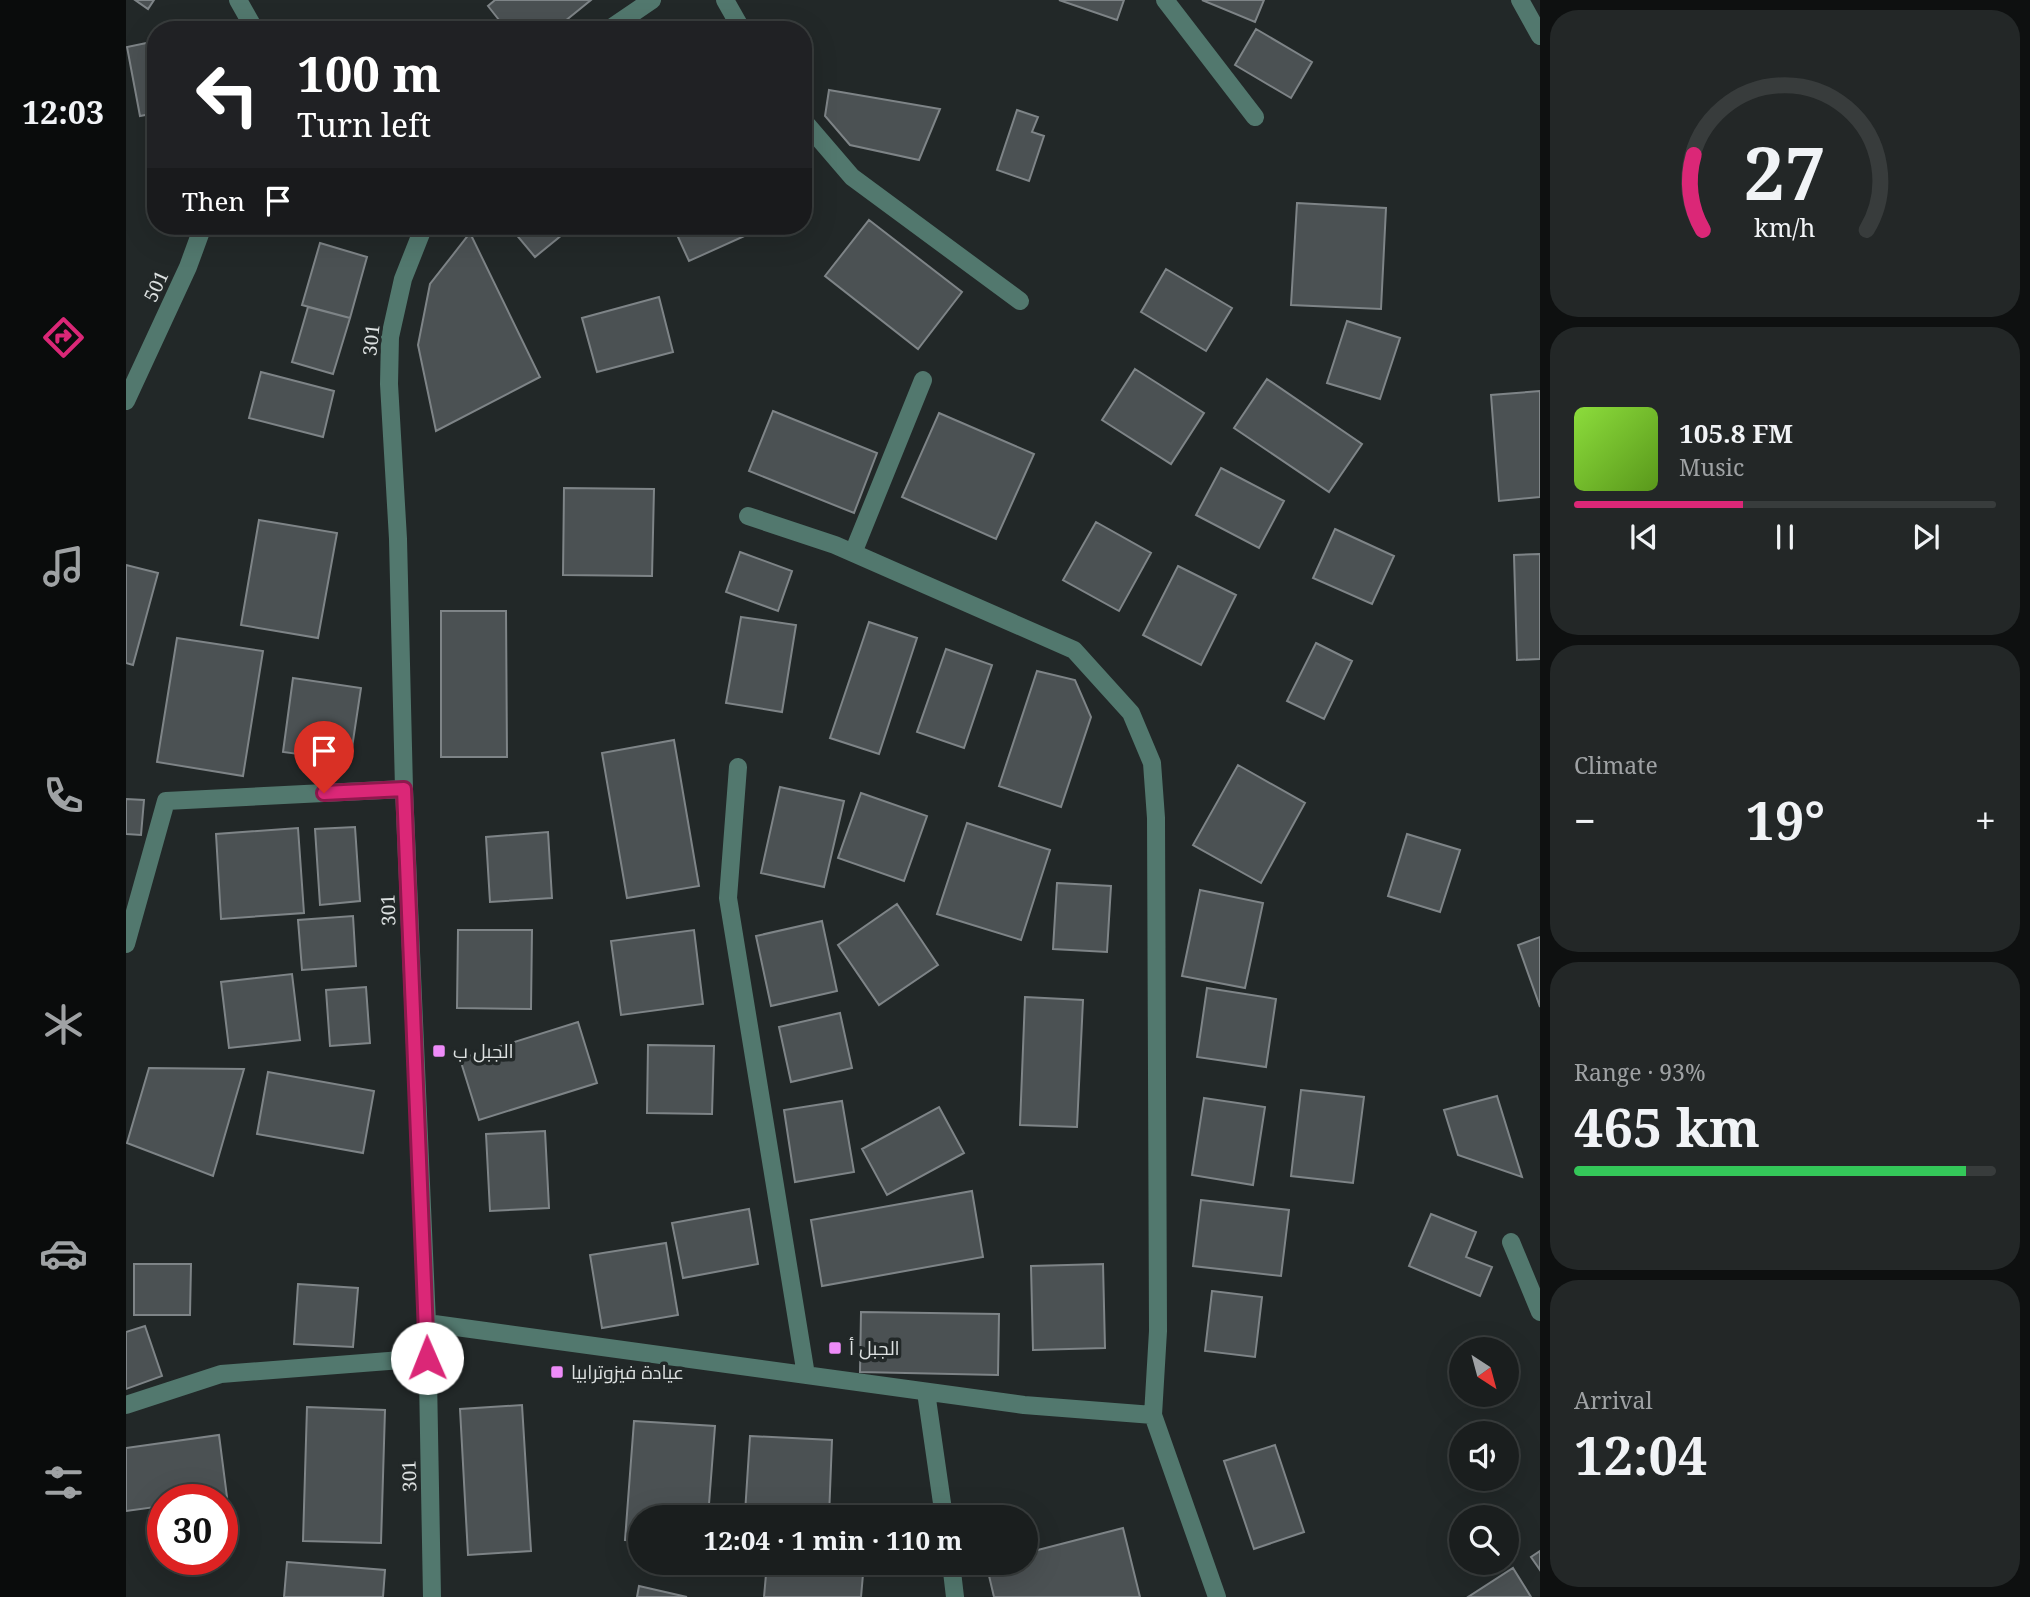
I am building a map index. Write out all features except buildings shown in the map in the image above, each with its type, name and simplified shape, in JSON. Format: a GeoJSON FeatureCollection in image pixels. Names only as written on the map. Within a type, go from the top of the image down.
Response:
{"type":"FeatureCollection","features":[{"type":"Feature","properties":{"kind":"street"},"geometry":{"type":"LineString","coordinates":[[238,0],[250,21]]}},
{"type":"Feature","properties":{"kind":"street"},"geometry":{"type":"LineString","coordinates":[[621,21],[652,0]]}},
{"type":"Feature","properties":{"kind":"street"},"geometry":{"type":"LineString","coordinates":[[725,0],[737,21]]}},
{"type":"Feature","properties":{"kind":"street"},"geometry":{"type":"LineString","coordinates":[[1165,0],[1255,117]]}},
{"type":"Feature","properties":{"kind":"street"},"geometry":{"type":"LineString","coordinates":[[1520,0],[1540,36]]}},
{"type":"Feature","properties":{"kind":"street"},"geometry":{"type":"LineString","coordinates":[[812,130],[852,177],[1020,301]]}},
{"type":"Feature","properties":{"kind":"street","name":"501"},"geometry":{"type":"LineString","coordinates":[[126,401],[188,267],[200,235]]}},
{"type":"Feature","properties":{"kind":"street","name":"301"},"geometry":{"type":"LineString","coordinates":[[420,235],[403,279],[390,337],[404,789],[427,1323],[432,1597]]}},
{"type":"Feature","properties":{"kind":"street"},"geometry":{"type":"LineString","coordinates":[[853,553],[923,380]]}},
{"type":"Feature","properties":{"kind":"street"},"geometry":{"type":"LineString","coordinates":[[748,516],[853,553],[1074,650],[1131,713],[1152,763],[1156,818],[1158,1331],[1153,1415],[1217,1597]]}},
{"type":"Feature","properties":{"kind":"street"},"geometry":{"type":"LineString","coordinates":[[738,767],[728,898],[806,1375]]}},
{"type":"Feature","properties":{"kind":"street"},"geometry":{"type":"LineString","coordinates":[[126,944],[166,801],[404,789]]}},
{"type":"Feature","properties":{"kind":"street"},"geometry":{"type":"LineString","coordinates":[[1511,1242],[1540,1312]]}},
{"type":"Feature","properties":{"kind":"street"},"geometry":{"type":"LineString","coordinates":[[427,1323],[1024,1405],[1153,1415]]}},
{"type":"Feature","properties":{"kind":"street"},"geometry":{"type":"LineString","coordinates":[[126,1405],[221,1374],[427,1358]]}},
{"type":"Feature","properties":{"kind":"street"},"geometry":{"type":"LineString","coordinates":[[926,1392],[942,1505]]}},
{"type":"Feature","properties":{"kind":"street"},"geometry":{"type":"LineString","coordinates":[[953,1575],[956,1597]]}},
{"type":"Feature","properties":{"kind":"place","name":"الجبل ب"},"geometry":{"type":"Point","coordinates":[439,1051]}},
{"type":"Feature","properties":{"kind":"place","name":"الجبل أ"},"geometry":{"type":"Point","coordinates":[835,1348]}},
{"type":"Feature","properties":{"kind":"place","name":"عيادة فيزوترابيا"},"geometry":{"type":"Point","coordinates":[557,1372]}},
{"type":"Feature","properties":{"kind":"route"},"geometry":{"type":"LineString","coordinates":[[324,793],[404,789],[427,1358]]}}]}
